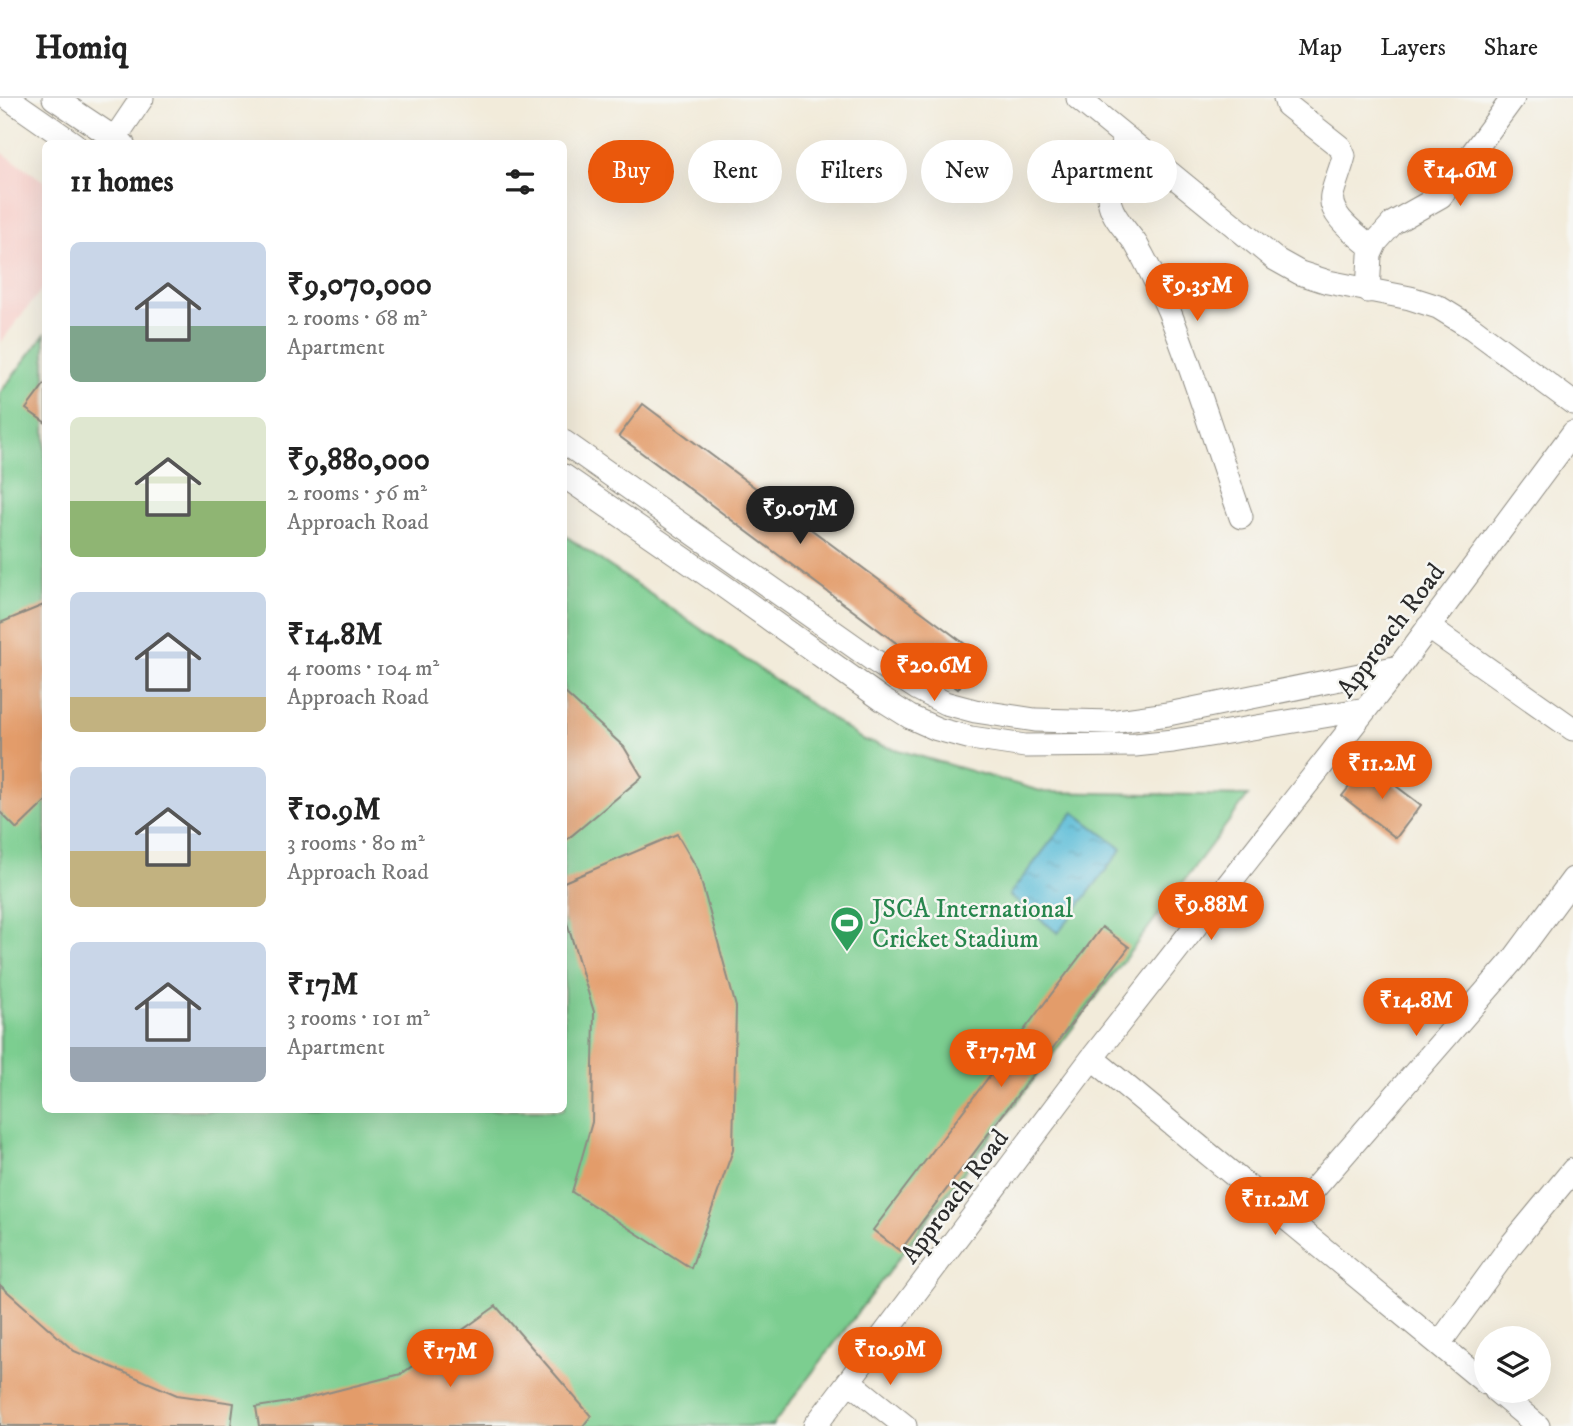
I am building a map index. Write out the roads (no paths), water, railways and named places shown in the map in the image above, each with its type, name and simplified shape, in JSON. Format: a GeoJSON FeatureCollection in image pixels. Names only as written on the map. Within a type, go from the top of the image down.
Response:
{"type":"FeatureCollection","features":[{"type":"Feature","properties":{"kind":"street"},"geometry":{"type":"LineString","coordinates":[[8,98],[68,140]]}},
{"type":"Feature","properties":{"kind":"street"},"geometry":{"type":"LineString","coordinates":[[54,98],[117,140]]}},
{"type":"Feature","properties":{"kind":"street"},"geometry":{"type":"LineString","coordinates":[[120,140],[142,98]]}},
{"type":"Feature","properties":{"kind":"street"},"geometry":{"type":"LineString","coordinates":[[1285,98],[1287,105],[1343,151],[1332,204],[1340,219],[1372,248]]}},
{"type":"Feature","properties":{"kind":"street"},"geometry":{"type":"LineString","coordinates":[[1368,291],[1372,248],[1385,230],[1441,196],[1513,98]]}},
{"type":"Feature","properties":{"kind":"street"},"geometry":{"type":"LineString","coordinates":[[1082,99],[1275,259],[1300,273],[1328,282],[1410,298],[1438,307],[1472,328],[1573,403]]}},
{"type":"Feature","properties":{"kind":"street"},"geometry":{"type":"LineString","coordinates":[[1126,137],[1110,185],[1111,205],[1135,242],[1169,311],[1241,517]]}},
{"type":"Feature","properties":{"kind":"street","name":"Approach Road"},"geometry":{"type":"LineString","coordinates":[[815,1426],[1092,1058],[1428,627],[1564,464],[1573,433]]}},
{"type":"Feature","properties":{"kind":"street"},"geometry":{"type":"LineString","coordinates":[[567,444],[883,666],[945,703],[975,711],[1035,720],[1111,722],[1168,714],[1399,667]]}},
{"type":"Feature","properties":{"kind":"street"},"geometry":{"type":"LineString","coordinates":[[567,478],[883,700],[910,717],[937,729],[971,738],[1026,746],[1135,745],[1366,709]]}},
{"type":"Feature","properties":{"kind":"street"},"geometry":{"type":"LineString","coordinates":[[1428,627],[1573,729]]}},
{"type":"Feature","properties":{"kind":"street"},"geometry":{"type":"LineString","coordinates":[[1288,1219],[1513,960],[1573,879]]}},
{"type":"Feature","properties":{"kind":"street"},"geometry":{"type":"LineString","coordinates":[[1092,1058],[1474,1372]]}},
{"type":"Feature","properties":{"kind":"street"},"geometry":{"type":"LineString","coordinates":[[1439,1344],[1511,1245],[1573,1170]]}},
{"type":"Feature","properties":{"kind":"street"},"geometry":{"type":"LineString","coordinates":[[849,1381],[905,1426]]}},
{"type":"Feature","properties":{"kind":"street"},"geometry":{"type":"LineString","coordinates":[[1510,1403],[1538,1426]]}},
{"type":"Feature","properties":{"kind":"water"},"geometry":{"type":"Polygon","coordinates":[[[1074,812],[1122,849],[1058,933],[1009,895],[1074,812]]]}},
{"type":"Feature","properties":{"kind":"place","name":"JSCA International Cricket Stadium"},"geometry":{"type":"Point","coordinates":[847,953]}}]}
